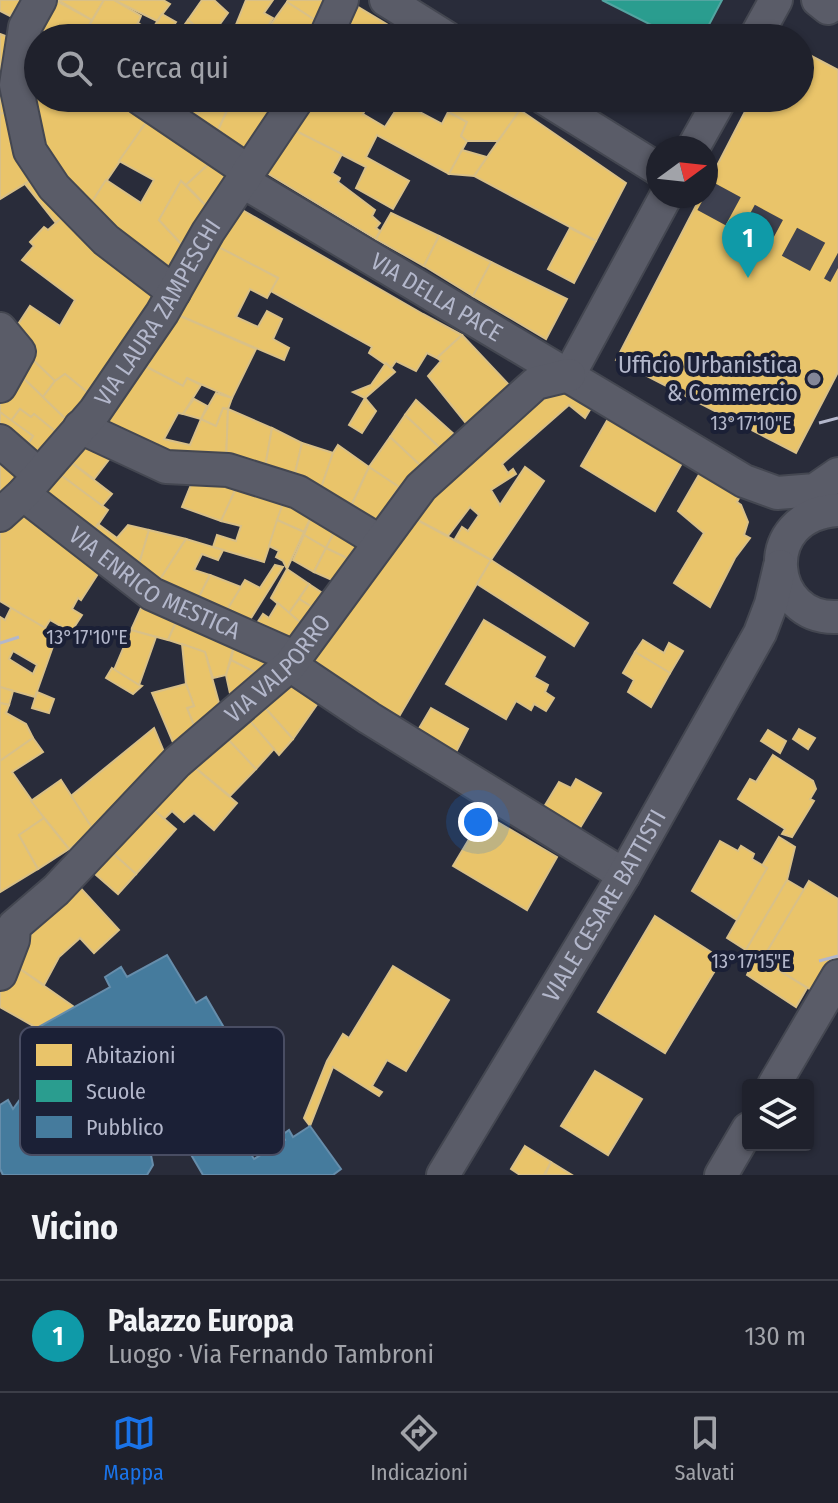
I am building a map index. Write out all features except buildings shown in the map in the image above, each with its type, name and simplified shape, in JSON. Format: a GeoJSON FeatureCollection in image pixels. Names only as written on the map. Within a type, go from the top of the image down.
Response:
{"type":"FeatureCollection","features":[{"type":"Feature","properties":{"kind":"street"},"geometry":{"type":"LineString","coordinates":[[331,24],[342,0]]}},
{"type":"Feature","properties":{"kind":"street"},"geometry":{"type":"LineString","coordinates":[[386,0],[425,24]]}},
{"type":"Feature","properties":{"kind":"street"},"geometry":{"type":"LineString","coordinates":[[763,24],[776,0]]}},
{"type":"Feature","properties":{"kind":"street"},"geometry":{"type":"LineString","coordinates":[[24,38],[16,85],[30,151],[54,187],[106,240],[174,292]]}},
{"type":"Feature","properties":{"kind":"street","name":"VIA DELLA PACE"},"geometry":{"type":"LineString","coordinates":[[161,112],[239,165],[252,187],[744,481],[777,493],[815,490],[838,474]]}},
{"type":"Feature","properties":{"kind":"street","name":"VIA LAURA ZAMPESCHI"},"geometry":{"type":"LineString","coordinates":[[21,495],[95,411],[288,112]]}},
{"type":"Feature","properties":{"kind":"street"},"geometry":{"type":"LineString","coordinates":[[566,112],[646,162]]}},
{"type":"Feature","properties":{"kind":"street"},"geometry":{"type":"LineString","coordinates":[[700,136],[713,112]]}},
{"type":"Feature","properties":{"kind":"street"},"geometry":{"type":"LineString","coordinates":[[569,375],[659,208]]}},
{"type":"Feature","properties":{"kind":"street"},"geometry":{"type":"LineString","coordinates":[[0,329],[19,352],[0,386]]}},
{"type":"Feature","properties":{"kind":"street","name":"VIA VALPORRO"},"geometry":{"type":"LineString","coordinates":[[0,974],[13,940],[7,919],[56,890],[177,762],[293,661],[421,487],[536,383],[569,375]]}},
{"type":"Feature","properties":{"kind":"street"},"geometry":{"type":"LineString","coordinates":[[80,427],[166,467],[228,470],[298,492],[379,541]]}},
{"type":"Feature","properties":{"kind":"street","name":"VIA ENRICO MESTICA"},"geometry":{"type":"LineString","coordinates":[[0,441],[21,495],[152,594],[293,661],[369,718],[624,875]]}},
{"type":"Feature","properties":{"kind":"street","name":"VIA DELLA PACE"},"geometry":{"type":"LineString","coordinates":[[744,481],[769,511],[781,557],[783,582],[804,608],[828,616]]}},
{"type":"Feature","properties":{"kind":"street"},"geometry":{"type":"LineString","coordinates":[[781,557],[790,532],[803,519],[819,511],[838,510]]}},
{"type":"Feature","properties":{"kind":"street","name":"VIALE CESARE BATTISTI"},"geometry":{"type":"LineString","coordinates":[[443,1175],[624,875],[760,633],[771,604],[781,557]]}},
{"type":"Feature","properties":{"kind":"street"},"geometry":{"type":"LineString","coordinates":[[760,633],[792,621],[828,616]]}},
{"type":"Feature","properties":{"kind":"street"},"geometry":{"type":"LineString","coordinates":[[778,1079],[838,976]]}},
{"type":"Feature","properties":{"kind":"street"},"geometry":{"type":"LineString","coordinates":[[721,1175],[742,1139]]}},
{"type":"Feature","properties":{"kind":"tunnel"},"geometry":{"type":"LineString","coordinates":[[718,203],[838,268]]}},
{"type":"Feature","properties":{"kind":"place","name":"Palazzo Europa"},"geometry":{"type":"Point","coordinates":[748,278]}},
{"type":"Feature","properties":{"kind":"place","name":"Ufficio Urbanistica & Commercio"},"geometry":{"type":"Point","coordinates":[814,379]}}]}
